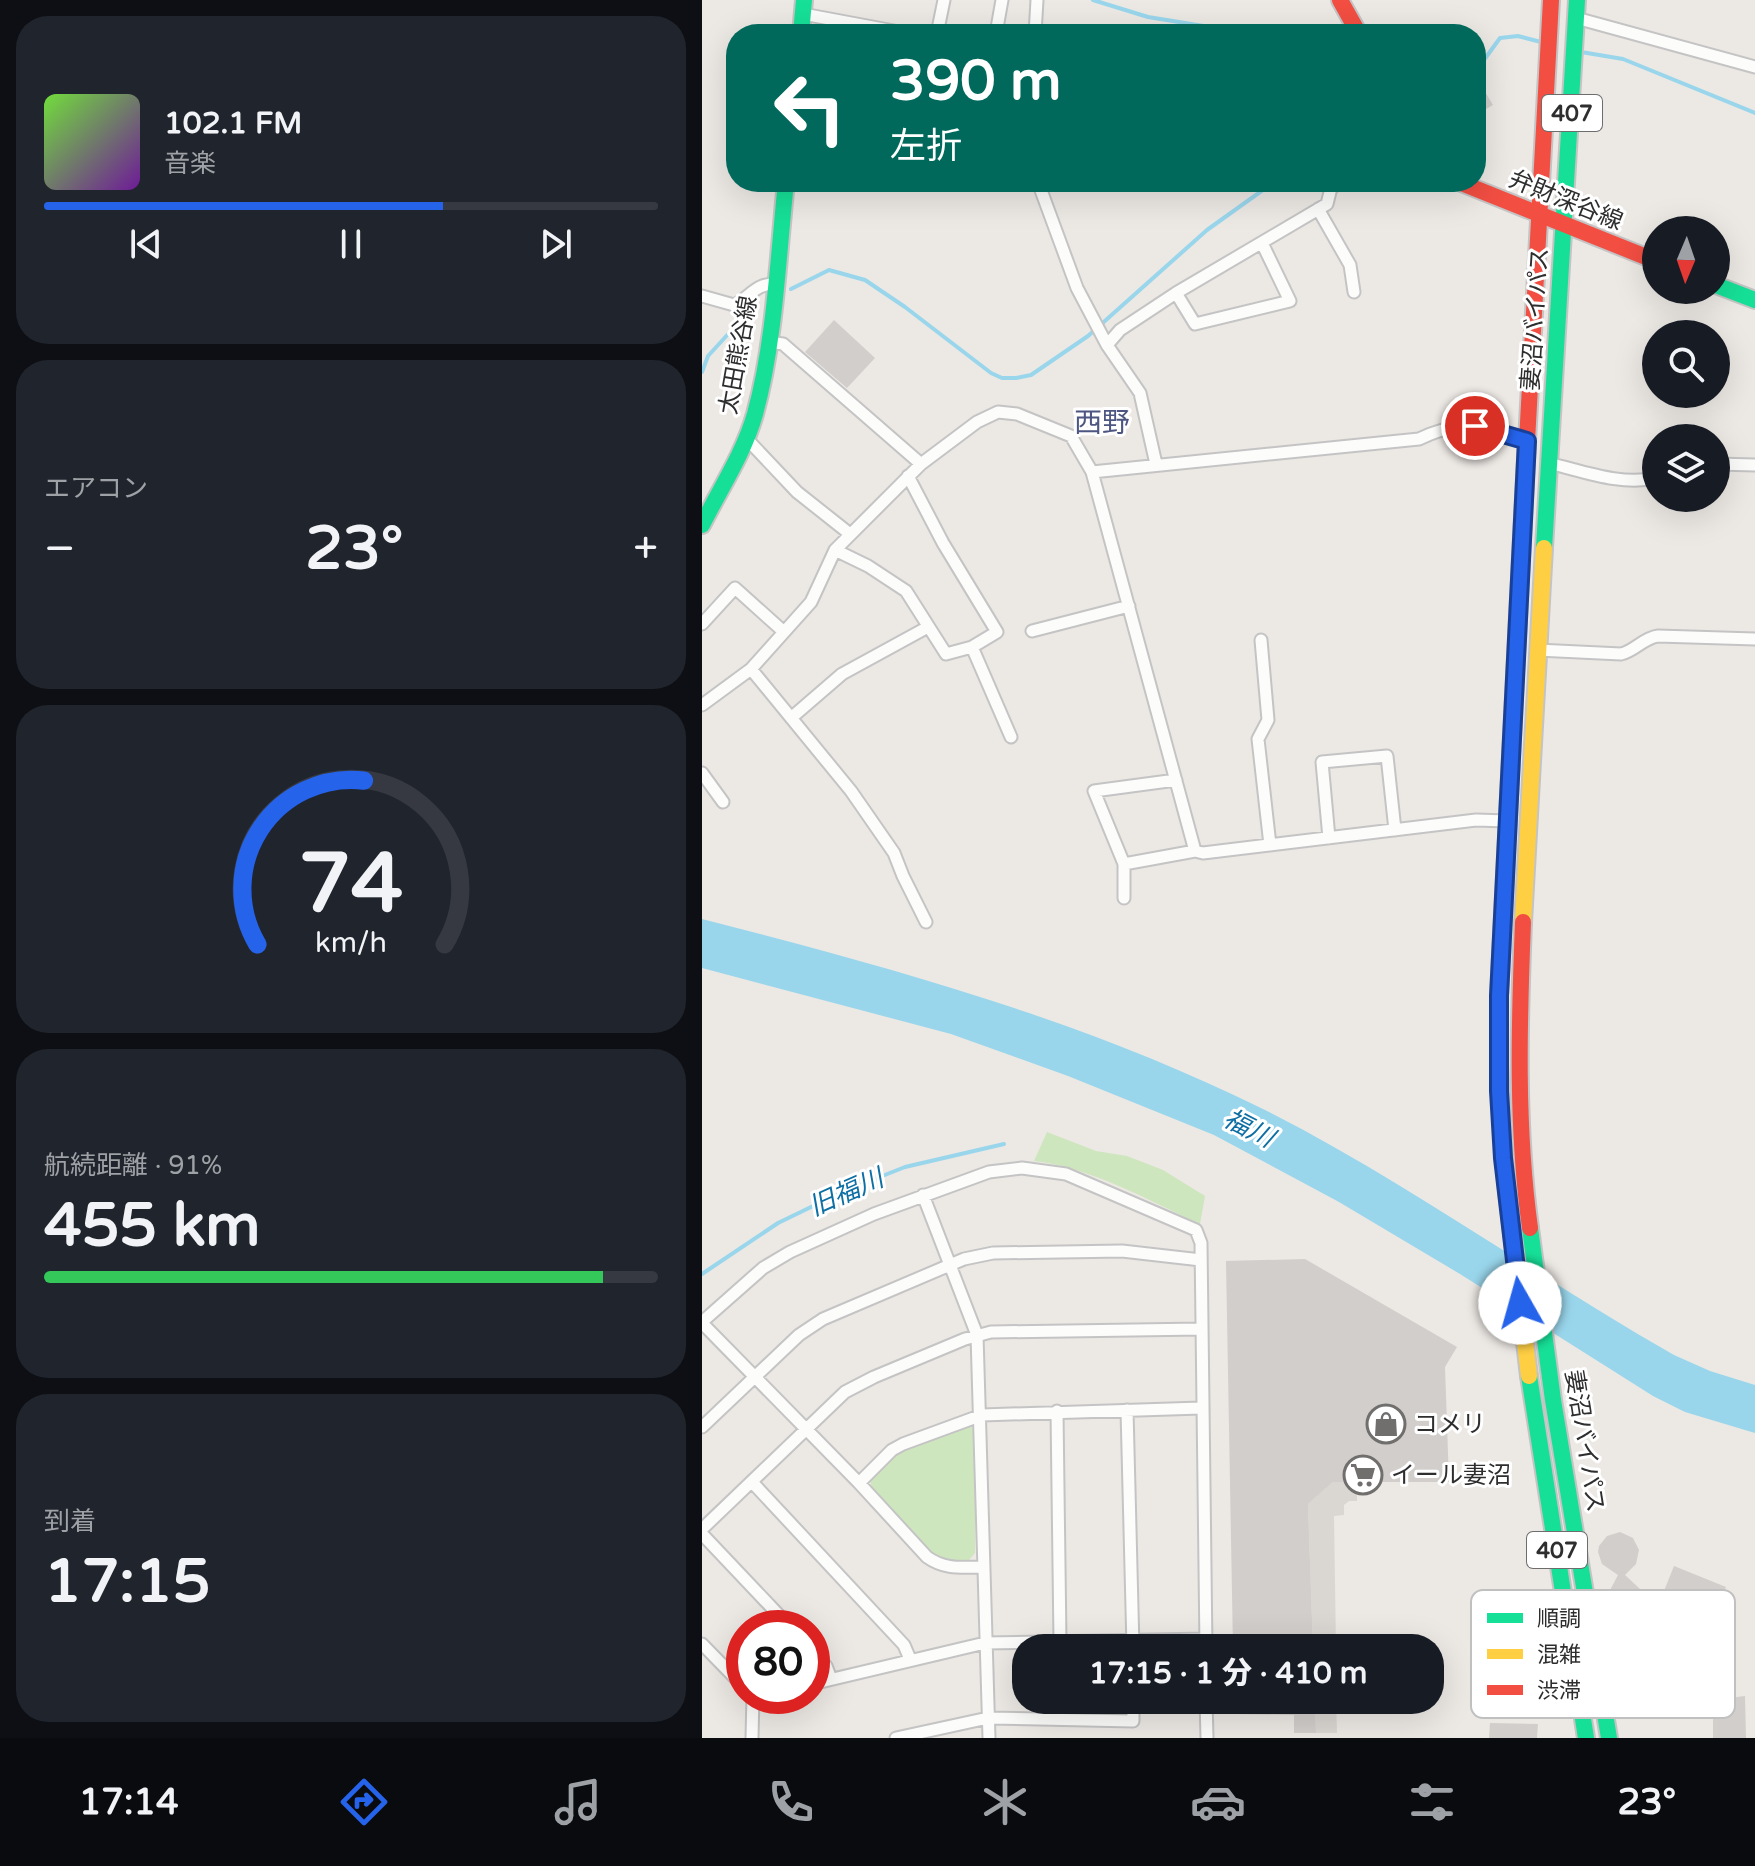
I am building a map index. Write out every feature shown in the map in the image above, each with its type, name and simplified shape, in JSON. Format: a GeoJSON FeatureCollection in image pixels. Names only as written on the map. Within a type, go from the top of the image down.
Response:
{"type":"FeatureCollection","features":[{"type":"Feature","properties":{"kind":"main road"},"geometry":{"type":"LineString","coordinates":[[1340,0],[1353,24]]}},
{"type":"Feature","properties":{"kind":"main road","name":"妻沼バイパス"},"geometry":{"type":"LineString","coordinates":[[1551,0],[1507,821],[1499,996],[1499,1075],[1503,1158],[1527,1362],[1563,1590]]}},
{"type":"Feature","properties":{"kind":"main road","name":"妻沼バイパス"},"geometry":{"type":"LineString","coordinates":[[1577,0],[1566,226],[1537,650],[1520,993],[1522,1152],[1549,1376],[1584,1590]]}},
{"type":"Feature","properties":{"kind":"main road","name":"太田熊谷線"},"geometry":{"type":"LineString","coordinates":[[702,525],[746,438],[761,388],[785,192]]}},
{"type":"Feature","properties":{"kind":"main road","name":"弁財深谷線"},"geometry":{"type":"LineString","coordinates":[[1483,192],[1642,256]]}},
{"type":"Feature","properties":{"kind":"main road"},"geometry":{"type":"LineString","coordinates":[[1730,290],[1755,300]]}},
{"type":"Feature","properties":{"kind":"main road","name":"妻沼バイパス"},"geometry":{"type":"LineString","coordinates":[[1583,1718],[1586,1738]]}},
{"type":"Feature","properties":{"kind":"main road","name":"妻沼バイパス"},"geometry":{"type":"LineString","coordinates":[[1606,1718],[1609,1738]]}},
{"type":"Feature","properties":{"kind":"street"},"geometry":{"type":"LineString","coordinates":[[939,24],[944,0]]}},
{"type":"Feature","properties":{"kind":"street"},"geometry":{"type":"LineString","coordinates":[[998,24],[1002,0]]}},
{"type":"Feature","properties":{"kind":"street"},"geometry":{"type":"LineString","coordinates":[[1036,24],[1037,0]]}},
{"type":"Feature","properties":{"kind":"street"},"geometry":{"type":"LineString","coordinates":[[804,7],[871,24]]}},
{"type":"Feature","properties":{"kind":"street"},"geometry":{"type":"LineString","coordinates":[[1576,18],[1755,67]]}},
{"type":"Feature","properties":{"kind":"street"},"geometry":{"type":"LineString","coordinates":[[1042,192],[1077,288],[1107,345],[1140,393],[1156,464]]}},
{"type":"Feature","properties":{"kind":"street"},"geometry":{"type":"LineString","coordinates":[[1107,345],[1120,330],[1176,293],[1327,204],[1330,192]]}},
{"type":"Feature","properties":{"kind":"street"},"geometry":{"type":"LineString","coordinates":[[1318,209],[1350,265],[1354,292]]}},
{"type":"Feature","properties":{"kind":"street"},"geometry":{"type":"LineString","coordinates":[[1176,293],[1195,324],[1290,301],[1262,243]]}},
{"type":"Feature","properties":{"kind":"street"},"geometry":{"type":"LineString","coordinates":[[702,296],[734,305],[745,300],[760,286],[775,284]]}},
{"type":"Feature","properties":{"kind":"street"},"geometry":{"type":"LineString","coordinates":[[768,342],[783,344],[921,464]]}},
{"type":"Feature","properties":{"kind":"street"},"geometry":{"type":"LineString","coordinates":[[702,705],[751,669],[811,602],[835,550],[908,476],[977,422],[998,412],[1017,414],[1071,436],[1092,472],[1195,851]]}},
{"type":"Feature","properties":{"kind":"street"},"geometry":{"type":"LineString","coordinates":[[1092,472],[1419,439],[1433,432],[1475,426],[1527,441]]}},
{"type":"Feature","properties":{"kind":"street"},"geometry":{"type":"LineString","coordinates":[[746,438],[797,492],[850,534]]}},
{"type":"Feature","properties":{"kind":"street"},"geometry":{"type":"LineString","coordinates":[[1548,463],[1615,479],[1642,481]]}},
{"type":"Feature","properties":{"kind":"street"},"geometry":{"type":"LineString","coordinates":[[1730,464],[1755,465]]}},
{"type":"Feature","properties":{"kind":"street"},"geometry":{"type":"LineString","coordinates":[[835,550],[868,566],[906,591],[946,654],[972,647],[997,632],[943,543],[908,476]]}},
{"type":"Feature","properties":{"kind":"street"},"geometry":{"type":"LineString","coordinates":[[702,624],[735,588],[784,632]]}},
{"type":"Feature","properties":{"kind":"street"},"geometry":{"type":"LineString","coordinates":[[1032,631],[1129,606]]}},
{"type":"Feature","properties":{"kind":"street"},"geometry":{"type":"LineString","coordinates":[[791,718],[842,674],[928,627]]}},
{"type":"Feature","properties":{"kind":"street"},"geometry":{"type":"LineString","coordinates":[[1537,650],[1621,654],[1630,652],[1650,637],[1658,636],[1755,639]]}},
{"type":"Feature","properties":{"kind":"street"},"geometry":{"type":"LineString","coordinates":[[1261,640],[1268,720],[1258,739],[1270,845]]}},
{"type":"Feature","properties":{"kind":"street"},"geometry":{"type":"LineString","coordinates":[[972,647],[1011,737]]}},
{"type":"Feature","properties":{"kind":"street"},"geometry":{"type":"LineString","coordinates":[[751,669],[851,791],[894,853],[926,922]]}},
{"type":"Feature","properties":{"kind":"street"},"geometry":{"type":"LineString","coordinates":[[1329,838],[1322,762],[1387,756],[1395,830]]}},
{"type":"Feature","properties":{"kind":"street"},"geometry":{"type":"LineString","coordinates":[[702,773],[723,802]]}},
{"type":"Feature","properties":{"kind":"street"},"geometry":{"type":"LineString","coordinates":[[1124,898],[1124,864],[1094,791],[1176,780]]}},
{"type":"Feature","properties":{"kind":"street"},"geometry":{"type":"LineString","coordinates":[[1124,864],[1195,851],[1203,853],[1476,820],[1507,821]]}},
{"type":"Feature","properties":{"kind":"street"},"geometry":{"type":"LineString","coordinates":[[983,1567],[938,1566],[927,1557],[702,1323],[763,1268],[790,1252],[923,1195],[989,1172],[1007,1169],[1066,1174],[1196,1230],[1201,1243],[1206,1634]]}},
{"type":"Feature","properties":{"kind":"street"},"geometry":{"type":"LineString","coordinates":[[923,1195],[977,1335],[982,1415],[989,1738]]}},
{"type":"Feature","properties":{"kind":"street"},"geometry":{"type":"LineString","coordinates":[[702,1427],[799,1335],[823,1319],[964,1259],[993,1253],[1122,1251],[1201,1260]]}},
{"type":"Feature","properties":{"kind":"street"},"geometry":{"type":"LineString","coordinates":[[774,1610],[702,1532],[845,1392],[977,1335],[1201,1329]]}},
{"type":"Feature","properties":{"kind":"street"},"geometry":{"type":"LineString","coordinates":[[859,1483],[892,1450],[982,1415],[1201,1408]]}},
{"type":"Feature","properties":{"kind":"street"},"geometry":{"type":"LineString","coordinates":[[1127,1410],[1134,1634]]}},
{"type":"Feature","properties":{"kind":"street"},"geometry":{"type":"LineString","coordinates":[[1057,1411],[1060,1634]]}},
{"type":"Feature","properties":{"kind":"street"},"geometry":{"type":"LineString","coordinates":[[752,1482],[904,1645],[910,1659]]}},
{"type":"Feature","properties":{"kind":"street"},"geometry":{"type":"LineString","coordinates":[[831,1679],[985,1643],[1012,1643]]}},
{"type":"Feature","properties":{"kind":"street"},"geometry":{"type":"LineString","coordinates":[[702,1644],[726,1669]]}},
{"type":"Feature","properties":{"kind":"street"},"geometry":{"type":"LineString","coordinates":[[752,1738],[753,1714]]}},
{"type":"Feature","properties":{"kind":"street"},"geometry":{"type":"LineString","coordinates":[[896,1738],[988,1718],[1133,1721],[1133,1714]]}},
{"type":"Feature","properties":{"kind":"street"},"geometry":{"type":"LineString","coordinates":[[1206,1714],[1207,1738]]}},
{"type":"Feature","properties":{"kind":"green space"},"geometry":{"type":"Polygon","coordinates":[[[1047,1132],[1096,1151],[1127,1156],[1163,1170],[1205,1196],[1200,1224],[1140,1195],[1077,1170],[1034,1161],[1047,1132]]]}},
{"type":"Feature","properties":{"kind":"green space"},"geometry":{"type":"Polygon","coordinates":[[[967,1424],[975,1430],[975,1553],[969,1560],[942,1560],[872,1489],[870,1478],[896,1454],[967,1424]]]}},
{"type":"Feature","properties":{"kind":"shaded area"},"geometry":{"type":"Polygon","coordinates":[[[1333,1482],[1357,1482],[1357,1501],[1344,1505],[1344,1515],[1334,1516],[1336,1634],[1313,1634],[1308,1504],[1333,1482]]]}},
{"type":"Feature","properties":{"kind":"shaded area"},"geometry":{"type":"Polygon","coordinates":[[[1315,1714],[1336,1714],[1337,1733],[1316,1733],[1315,1714]]]}},
{"type":"Feature","properties":{"kind":"water","name":"福川"},"geometry":{"type":"Polygon","coordinates":[[[702,919],[988,999],[1127,1049],[1263,1109],[1368,1167],[1674,1355],[1710,1371],[1755,1385],[1755,1433],[1685,1412],[1653,1396],[1339,1202],[1214,1135],[1068,1076],[951,1034],[702,968],[702,919]]]}},
{"type":"Feature","properties":{"kind":"building"},"geometry":{"type":"Polygon","coordinates":[[[1486,93],[1493,105],[1486,109],[1486,93]]]}},
{"type":"Feature","properties":{"kind":"building"},"geometry":{"type":"Polygon","coordinates":[[[834,320],[875,358],[847,388],[805,352],[834,320]]]}},
{"type":"Feature","properties":{"kind":"building"},"geometry":{"type":"Polygon","coordinates":[[[1305,1259],[1457,1347],[1445,1367],[1449,1482],[1333,1482],[1308,1504],[1313,1634],[1233,1634],[1226,1261],[1305,1259]]]}},
{"type":"Feature","properties":{"kind":"building"},"geometry":{"type":"Polygon","coordinates":[[[1620,1532],[1633,1538],[1639,1550],[1636,1564],[1625,1575],[1640,1590],[1610,1590],[1618,1575],[1602,1564],[1598,1552],[1607,1536],[1620,1532]]]}},
{"type":"Feature","properties":{"kind":"building"},"geometry":{"type":"Polygon","coordinates":[[[1674,1566],[1726,1587],[1724,1590],[1664,1590],[1674,1566]]]}},
{"type":"Feature","properties":{"kind":"building"},"geometry":{"type":"Polygon","coordinates":[[[1745,1696],[1746,1738],[1713,1738],[1713,1718],[1735,1718],[1735,1697],[1745,1696]]]}},
{"type":"Feature","properties":{"kind":"building"},"geometry":{"type":"Polygon","coordinates":[[[1234,1714],[1315,1714],[1316,1733],[1294,1733],[1294,1715],[1234,1714]]]}},
{"type":"Feature","properties":{"kind":"building"},"geometry":{"type":"Polygon","coordinates":[[[1490,1723],[1538,1724],[1537,1738],[1489,1738],[1490,1723]]]}},
{"type":"Feature","properties":{"kind":"waterway"},"geometry":{"type":"LineString","coordinates":[[1093,0],[1148,17],[1191,24]]}},
{"type":"Feature","properties":{"kind":"waterway"},"geometry":{"type":"LineString","coordinates":[[1486,57],[1500,38],[1518,36],[1541,42]]}},
{"type":"Feature","properties":{"kind":"waterway"},"geometry":{"type":"LineString","coordinates":[[1581,52],[1623,59],[1755,113]]}},
{"type":"Feature","properties":{"kind":"waterway"},"geometry":{"type":"LineString","coordinates":[[791,289],[829,270],[865,280],[991,373],[1002,378],[1031,375],[1088,336],[1207,230],[1260,192]]}},
{"type":"Feature","properties":{"kind":"waterway"},"geometry":{"type":"LineString","coordinates":[[702,372],[708,356],[752,308]]}},
{"type":"Feature","properties":{"kind":"waterway","name":"旧福川"},"geometry":{"type":"LineString","coordinates":[[702,1274],[778,1223],[842,1192],[905,1167],[1004,1144]]}},
{"type":"Feature","properties":{"kind":"traffic: fast"},"geometry":{"type":"LineString","coordinates":[[802,24],[804,0]]}},
{"type":"Feature","properties":{"kind":"traffic: fast"},"geometry":{"type":"LineString","coordinates":[[1544,548],[1577,0]]}},
{"type":"Feature","properties":{"kind":"traffic: fast"},"geometry":{"type":"LineString","coordinates":[[702,525],[738,457],[762,386],[785,192]]}},
{"type":"Feature","properties":{"kind":"traffic: fast"},"geometry":{"type":"LineString","coordinates":[[1730,290],[1755,300]]}},
{"type":"Feature","properties":{"kind":"traffic: fast"},"geometry":{"type":"LineString","coordinates":[[1499,1064],[1499,996],[1525,478]]}},
{"type":"Feature","properties":{"kind":"traffic: fast"},"geometry":{"type":"LineString","coordinates":[[1530,1228],[1553,1400],[1584,1590]]}},
{"type":"Feature","properties":{"kind":"traffic: fast"},"geometry":{"type":"LineString","coordinates":[[1529,1376],[1563,1590]]}},
{"type":"Feature","properties":{"kind":"traffic: fast"},"geometry":{"type":"LineString","coordinates":[[1583,1718],[1586,1738]]}},
{"type":"Feature","properties":{"kind":"traffic: fast"},"geometry":{"type":"LineString","coordinates":[[1606,1718],[1609,1738]]}},
{"type":"Feature","properties":{"kind":"traffic: slow"},"geometry":{"type":"LineString","coordinates":[[1523,922],[1544,548]]}},
{"type":"Feature","properties":{"kind":"traffic: slow"},"geometry":{"type":"LineString","coordinates":[[1499,1064],[1506,1182],[1529,1376]]}},
{"type":"Feature","properties":{"kind":"traffic: jam"},"geometry":{"type":"LineString","coordinates":[[1340,0],[1353,24]]}},
{"type":"Feature","properties":{"kind":"traffic: jam"},"geometry":{"type":"LineString","coordinates":[[1525,478],[1551,0]]}},
{"type":"Feature","properties":{"kind":"traffic: jam"},"geometry":{"type":"LineString","coordinates":[[1484,192],[1642,255]]}},
{"type":"Feature","properties":{"kind":"traffic: jam"},"geometry":{"type":"LineString","coordinates":[[1523,922],[1521,1114],[1530,1228]]}},
{"type":"Feature","properties":{"kind":"place","name":"コメリ"},"geometry":{"type":"Point","coordinates":[1386,1424]}},
{"type":"Feature","properties":{"kind":"place","name":"イール妻沼"},"geometry":{"type":"Point","coordinates":[1363,1475]}},
{"type":"Feature","properties":{"kind":"district","name":"西野"},"geometry":{"type":"Point","coordinates":[1102,422]}},
{"type":"Feature","properties":{"kind":"route"},"geometry":{"type":"LineString","coordinates":[[1475,426],[1527,441],[1499,996],[1503,1158],[1520,1303]]}}]}
